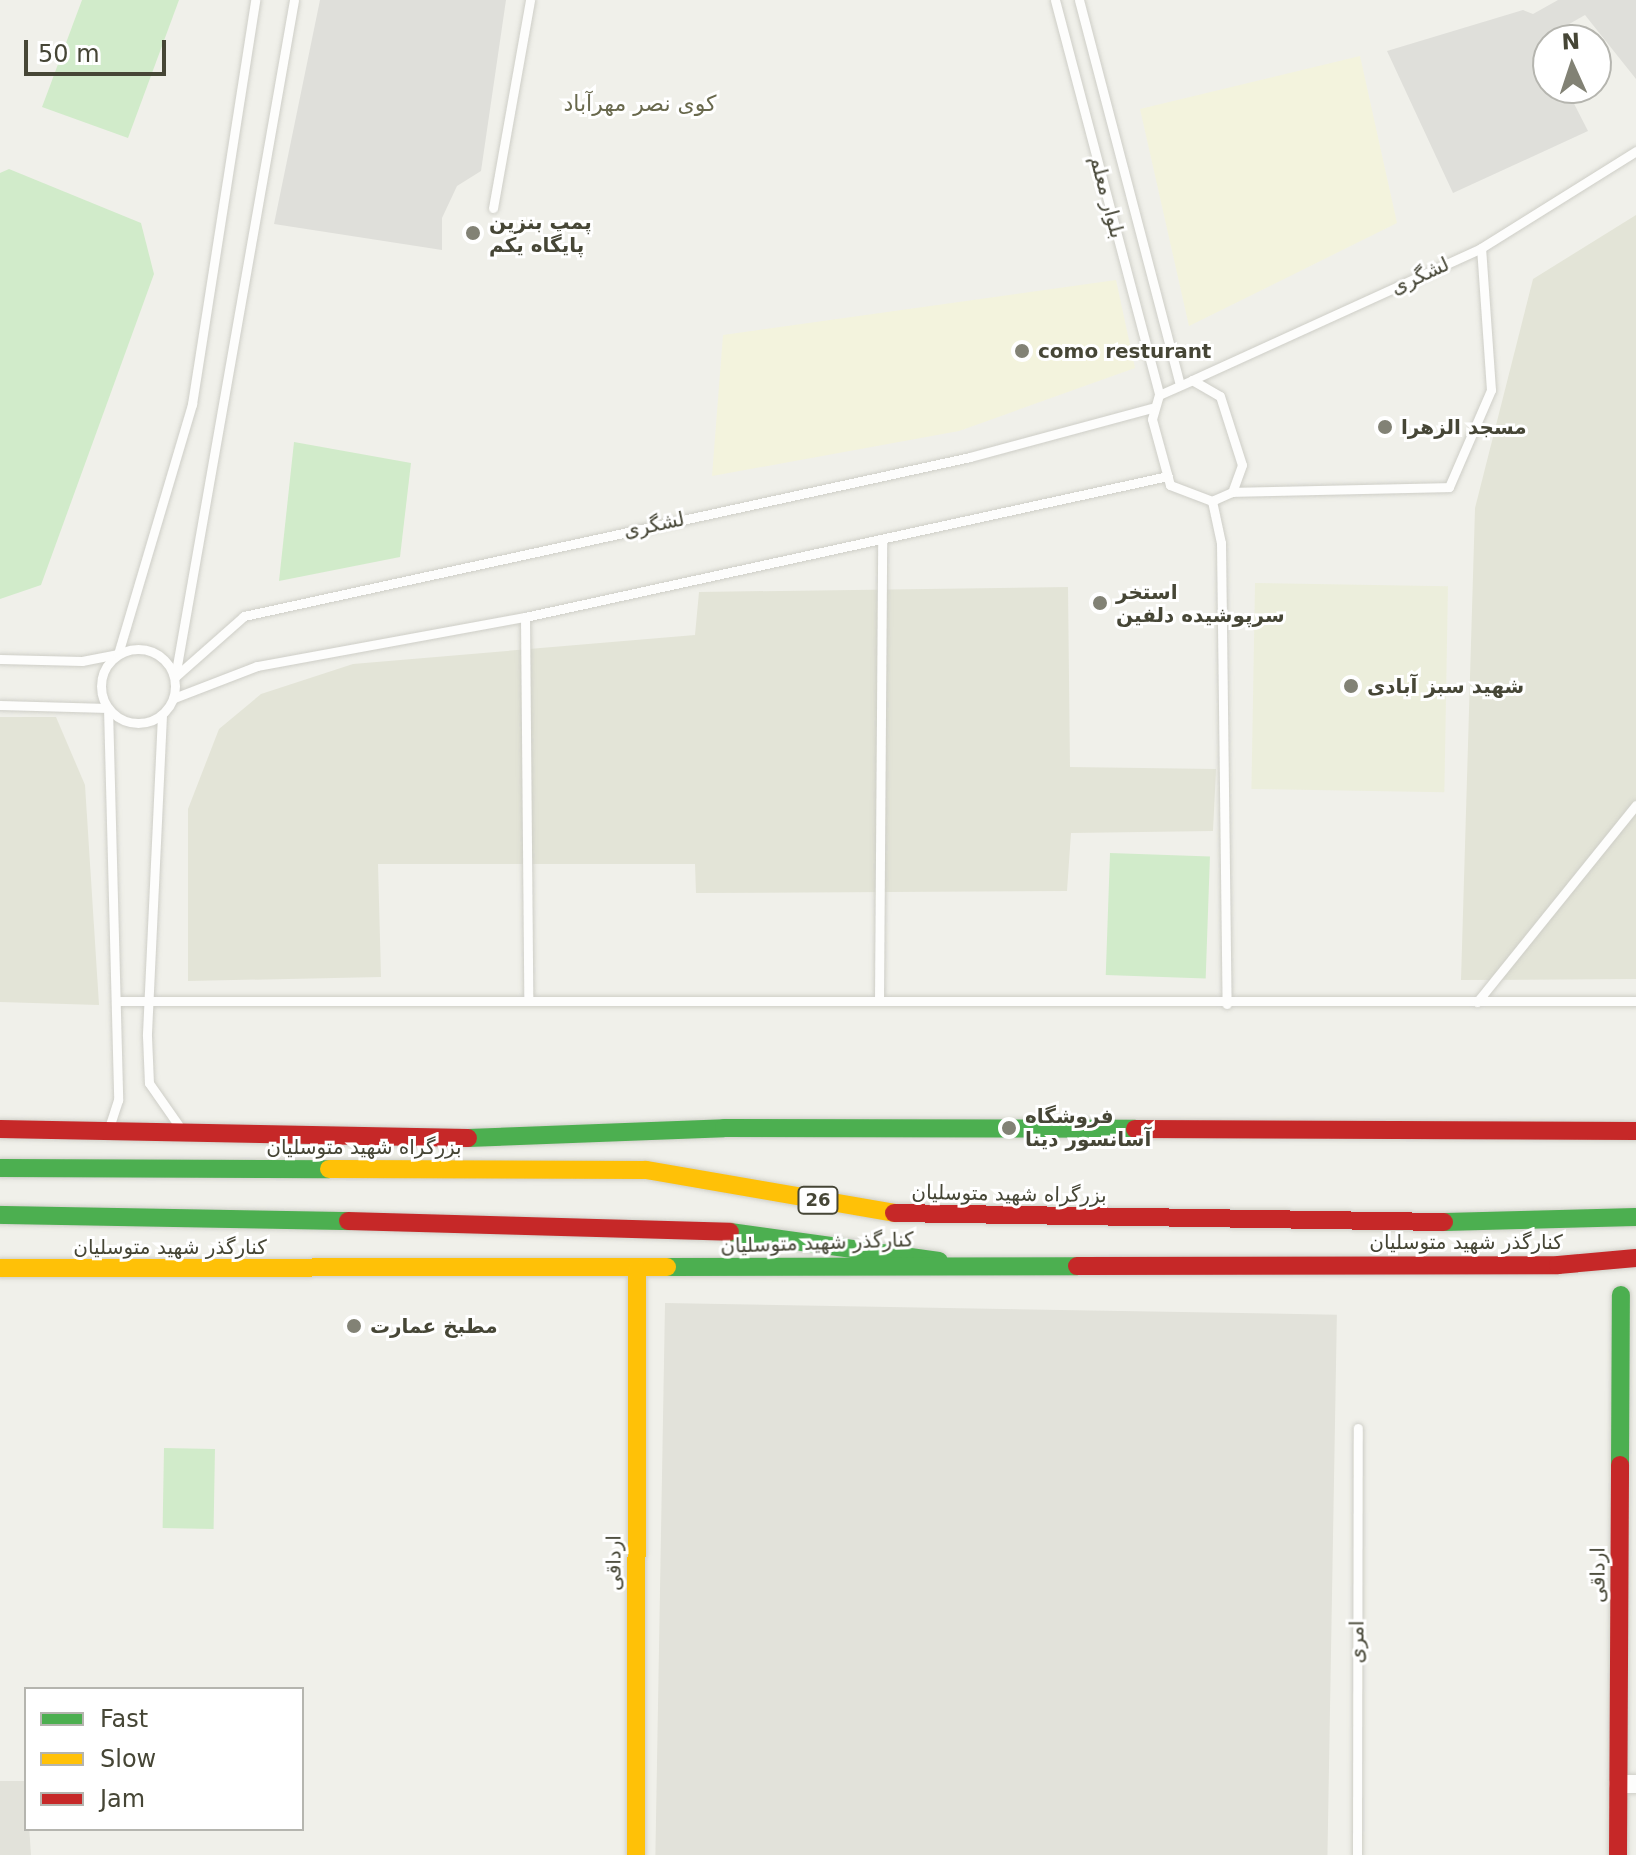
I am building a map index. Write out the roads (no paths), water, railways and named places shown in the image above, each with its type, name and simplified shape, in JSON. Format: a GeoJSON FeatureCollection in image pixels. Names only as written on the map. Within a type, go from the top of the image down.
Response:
{"type":"FeatureCollection","features":[{"type":"Feature","properties":{"kind":"main road"},"geometry":{"type":"LineString","coordinates":[[0,1129],[455,1138],[755,1128],[1636,1131]]}},
{"type":"Feature","properties":{"kind":"main road"},"geometry":{"type":"LineString","coordinates":[[455,1138],[619,1170]]}},
{"type":"Feature","properties":{"kind":"main road","name":"بزرگراه شهید متوسلیان"},"geometry":{"type":"LineString","coordinates":[[0,1168],[619,1170],[914,1216],[1563,1223],[1636,1217]]}},
{"type":"Feature","properties":{"kind":"main road","name":"26"},"geometry":{"type":"LineString","coordinates":[[0,1215],[691,1227],[939,1261]]}},
{"type":"Feature","properties":{"kind":"main road","name":"کنارگذر شهید متوسلیان"},"geometry":{"type":"LineString","coordinates":[[0,1268],[637,1270],[939,1261],[1558,1265],[1636,1258]]}},
{"type":"Feature","properties":{"kind":"main road","name":"ارداقی"},"geometry":{"type":"LineString","coordinates":[[636,1855],[637,1270]]}},
{"type":"Feature","properties":{"kind":"main road","name":"ارداقی"},"geometry":{"type":"LineString","coordinates":[[1618,1855],[1627,1784],[1627,1420],[1621,1295]]}},
{"type":"Feature","properties":{"kind":"lane"},"geometry":{"type":"LineString","coordinates":[[108,1131],[118,1100],[108,708],[103,673],[118,654],[192,404],[255,0]]}},
{"type":"Feature","properties":{"kind":"lane"},"geometry":{"type":"LineString","coordinates":[[184,1132],[149,1083],[162,715],[174,698],[175,677],[294,0]]}},
{"type":"Feature","properties":{"kind":"lane"},"geometry":{"type":"LineString","coordinates":[[493,208],[530,0]]}},
{"type":"Feature","properties":{"kind":"lane","name":"بلوار معلم"},"geometry":{"type":"LineString","coordinates":[[1055,0],[1159,395]]}},
{"type":"Feature","properties":{"kind":"lane","name":"بلوار معلم"},"geometry":{"type":"LineString","coordinates":[[1079,0],[1179,382]]}},
{"type":"Feature","properties":{"kind":"lane","name":"لشگری"},"geometry":{"type":"LineString","coordinates":[[1192,380],[1481,248],[1636,151]]}},
{"type":"Feature","properties":{"kind":"lane"},"geometry":{"type":"LineString","coordinates":[[1232,492],[1242,465],[1220,396],[1192,380],[1179,382],[1159,395],[1152,408],[1168,476],[1177,493],[1212,501],[1232,492],[1449,487],[1491,390],[1481,248]]}},
{"type":"Feature","properties":{"kind":"lane","name":"لشگری"},"geometry":{"type":"LineString","coordinates":[[175,677],[244,616],[970,457],[1152,408]]}},
{"type":"Feature","properties":{"kind":"lane"},"geometry":{"type":"LineString","coordinates":[[174,698],[257,666],[525,617],[1168,476]]}},
{"type":"Feature","properties":{"kind":"lane"},"geometry":{"type":"LineString","coordinates":[[1212,501],[1221,543],[1227,1004]]}},
{"type":"Feature","properties":{"kind":"lane"},"geometry":{"type":"LineString","coordinates":[[879,1000],[882,539]]}},
{"type":"Feature","properties":{"kind":"lane"},"geometry":{"type":"LineString","coordinates":[[525,617],[528,997]]}},
{"type":"Feature","properties":{"kind":"lane"},"geometry":{"type":"LineString","coordinates":[[0,659],[82,661],[153,651],[175,677]]}},
{"type":"Feature","properties":{"kind":"lane"},"geometry":{"type":"LineString","coordinates":[[0,705],[108,708],[140,723],[162,715]]}},
{"type":"Feature","properties":{"kind":"lane"},"geometry":{"type":"LineString","coordinates":[[1477,1002],[1636,805]]}},
{"type":"Feature","properties":{"kind":"lane"},"geometry":{"type":"LineString","coordinates":[[116,1001],[528,997],[1227,1004],[1636,1001]]}},
{"type":"Feature","properties":{"kind":"lane","name":"امری"},"geometry":{"type":"LineString","coordinates":[[1357,1855],[1358,1428]]}},
{"type":"Feature","properties":{"kind":"place","name":"پمپ بنزين پايگاه يكم"},"geometry":{"type":"Point","coordinates":[473,233]}},
{"type":"Feature","properties":{"kind":"place","name":"como resturant"},"geometry":{"type":"Point","coordinates":[1022,351]}},
{"type":"Feature","properties":{"kind":"place","name":"مسجد الزهرا"},"geometry":{"type":"Point","coordinates":[1385,427]}},
{"type":"Feature","properties":{"kind":"place","name":"استخر سرپوشیده دلفین"},"geometry":{"type":"Point","coordinates":[1100,603]}},
{"type":"Feature","properties":{"kind":"place","name":"شهید سبز آبادی"},"geometry":{"type":"Point","coordinates":[1351,686]}},
{"type":"Feature","properties":{"kind":"place","name":"فروشگاه آسانسور دینا"},"geometry":{"type":"Point","coordinates":[1009,1128]}},
{"type":"Feature","properties":{"kind":"place","name":"مطبخ عمارت"},"geometry":{"type":"Point","coordinates":[354,1326]}},
{"type":"Feature","properties":{"kind":"district","name":"کوی نصر مهرآباد"},"geometry":{"type":"Point","coordinates":[640,104]}}]}
